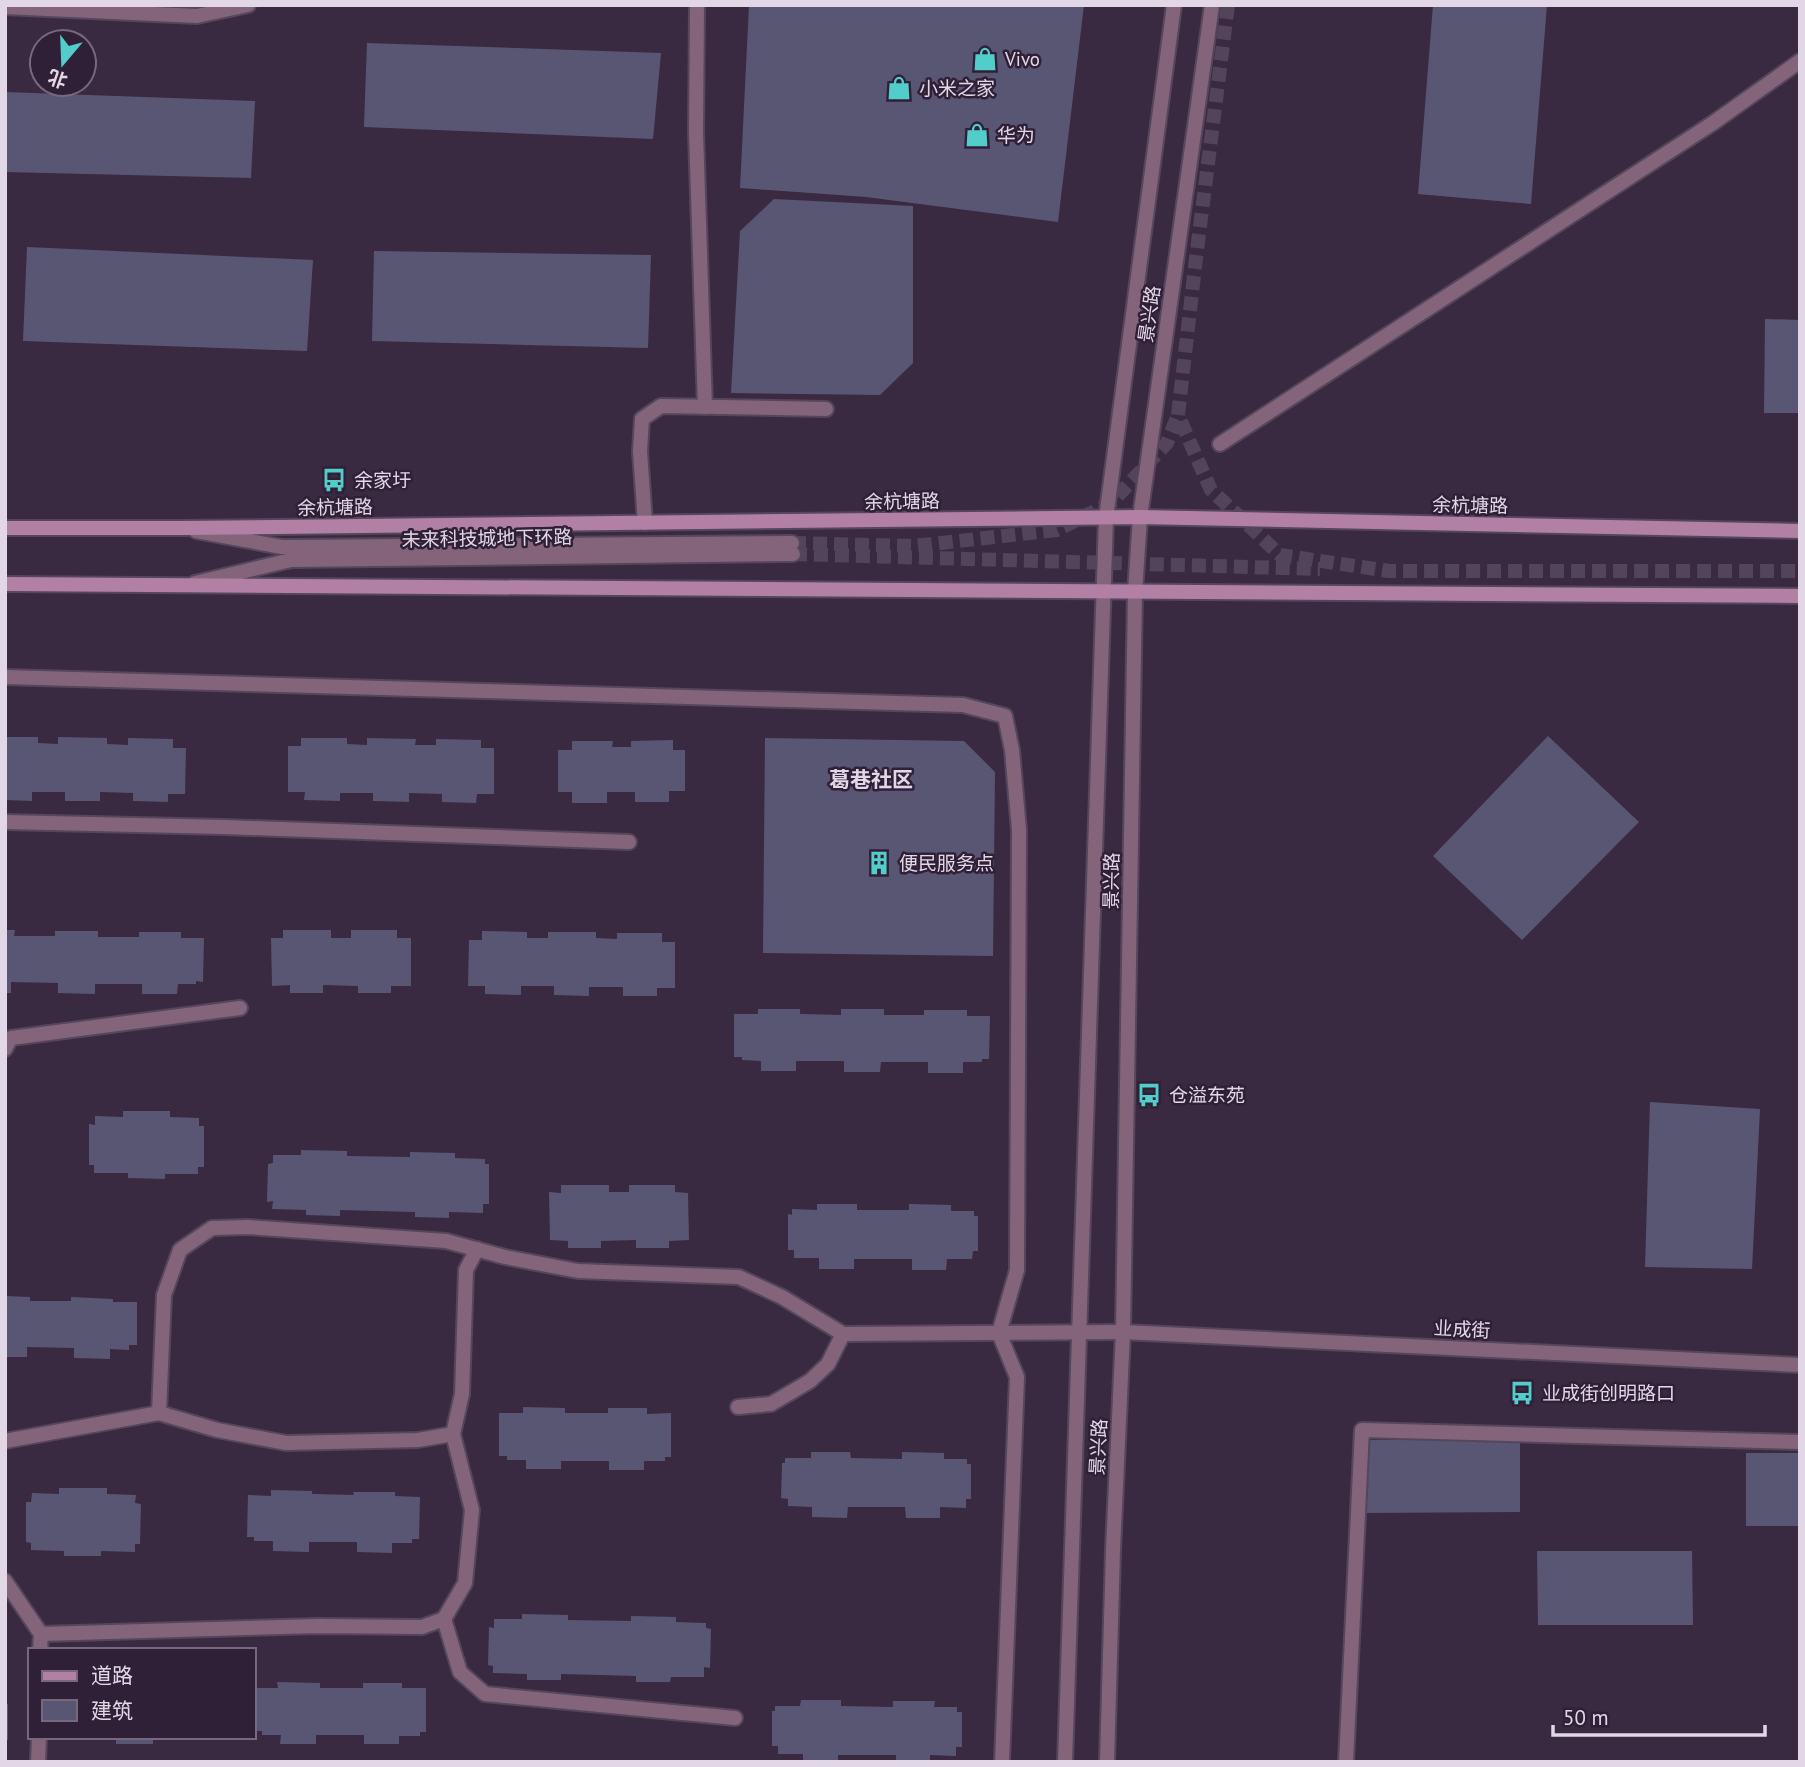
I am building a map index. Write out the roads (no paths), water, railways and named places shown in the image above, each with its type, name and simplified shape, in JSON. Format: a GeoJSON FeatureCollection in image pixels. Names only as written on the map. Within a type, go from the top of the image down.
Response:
{"type":"FeatureCollection","features":[{"type":"Feature","properties":{"kind":"main road","name":"余杭塘路"},"geometry":{"type":"LineString","coordinates":[[5,528],[1140,517],[1800,531]]}},
{"type":"Feature","properties":{"kind":"main road"},"geometry":{"type":"LineString","coordinates":[[5,584],[1800,596]]}},
{"type":"Feature","properties":{"kind":"street"},"geometry":{"type":"LineString","coordinates":[[5,6],[197,16],[248,5]]}},
{"type":"Feature","properties":{"kind":"street"},"geometry":{"type":"LineString","coordinates":[[697,5],[696,134],[705,407]]}},
{"type":"Feature","properties":{"kind":"street","name":"景兴路"},"geometry":{"type":"LineString","coordinates":[[1065,1762],[1106,518],[1174,5]]}},
{"type":"Feature","properties":{"kind":"street","name":"景兴路"},"geometry":{"type":"LineString","coordinates":[[1107,1762],[1123,1332],[1135,592],[1140,517],[1212,5]]}},
{"type":"Feature","properties":{"kind":"street"},"geometry":{"type":"LineString","coordinates":[[1220,444],[1713,123],[1800,61]]}},
{"type":"Feature","properties":{"kind":"street"},"geometry":{"type":"LineString","coordinates":[[645,523],[640,451],[642,419],[661,406],[826,409]]}},
{"type":"Feature","properties":{"kind":"street","name":"未来科技城地下环路"},"geometry":{"type":"LineString","coordinates":[[182,528],[282,547],[793,549],[291,560],[184,586]]}},
{"type":"Feature","properties":{"kind":"street"},"geometry":{"type":"LineString","coordinates":[[5,677],[963,705],[1005,716],[1012,750],[1019,830],[1017,1270],[999,1333],[1017,1377],[1002,1762]]}},
{"type":"Feature","properties":{"kind":"street"},"geometry":{"type":"LineString","coordinates":[[5,822],[629,842]]}},
{"type":"Feature","properties":{"kind":"street"},"geometry":{"type":"LineString","coordinates":[[5,1049],[11,1038],[240,1008]]}},
{"type":"Feature","properties":{"kind":"street"},"geometry":{"type":"LineString","coordinates":[[159,1413],[164,1295],[180,1250],[212,1228],[248,1227],[446,1241],[505,1257],[578,1270],[739,1277],[782,1297],[843,1334],[828,1364],[810,1381],[771,1404],[738,1407]]}},
{"type":"Feature","properties":{"kind":"street"},"geometry":{"type":"LineString","coordinates":[[41,1634],[318,1626],[422,1627],[444,1619],[465,1583],[472,1510],[453,1434],[463,1394],[466,1270],[477,1249]]}},
{"type":"Feature","properties":{"kind":"street","name":"业成街"},"geometry":{"type":"LineString","coordinates":[[843,1334],[1123,1332],[1800,1365]]}},
{"type":"Feature","properties":{"kind":"street"},"geometry":{"type":"LineString","coordinates":[[5,1441],[159,1413],[217,1430],[286,1443],[418,1440],[453,1434]]}},
{"type":"Feature","properties":{"kind":"street"},"geometry":{"type":"LineString","coordinates":[[1346,1762],[1362,1430],[1800,1442]]}},
{"type":"Feature","properties":{"kind":"street"},"geometry":{"type":"LineString","coordinates":[[5,1581],[41,1634],[40,1648]]}},
{"type":"Feature","properties":{"kind":"street"},"geometry":{"type":"LineString","coordinates":[[444,1619],[460,1672],[485,1694],[735,1717]]}},
{"type":"Feature","properties":{"kind":"street"},"geometry":{"type":"LineString","coordinates":[[38,1762],[39,1739]]}},
{"type":"Feature","properties":{"kind":"tunnel"},"geometry":{"type":"LineString","coordinates":[[1228,5],[1178,415],[1211,490],[1280,555],[1389,571],[1800,571]]}},
{"type":"Feature","properties":{"kind":"tunnel"},"geometry":{"type":"LineString","coordinates":[[792,543],[914,546],[1057,530],[1111,503],[1167,443],[1178,415]]}},
{"type":"Feature","properties":{"kind":"tunnel"},"geometry":{"type":"LineString","coordinates":[[793,554],[1320,569]]}},
{"type":"Feature","properties":{"kind":"place","name":"Vivo"},"geometry":{"type":"Point","coordinates":[985,59]}},
{"type":"Feature","properties":{"kind":"place","name":"小米之家"},"geometry":{"type":"Point","coordinates":[899,88]}},
{"type":"Feature","properties":{"kind":"place","name":"华为"},"geometry":{"type":"Point","coordinates":[977,135]}},
{"type":"Feature","properties":{"kind":"place","name":"余家圩"},"geometry":{"type":"Point","coordinates":[334,480]}},
{"type":"Feature","properties":{"kind":"place","name":"便民服务点"},"geometry":{"type":"Point","coordinates":[879,863]}},
{"type":"Feature","properties":{"kind":"place","name":"仓溢东苑"},"geometry":{"type":"Point","coordinates":[1149,1095]}},
{"type":"Feature","properties":{"kind":"place","name":"业成街创明路口"},"geometry":{"type":"Point","coordinates":[1522,1393]}},
{"type":"Feature","properties":{"kind":"district","name":"葛巷社区"},"geometry":{"type":"Point","coordinates":[871,779]}}]}
